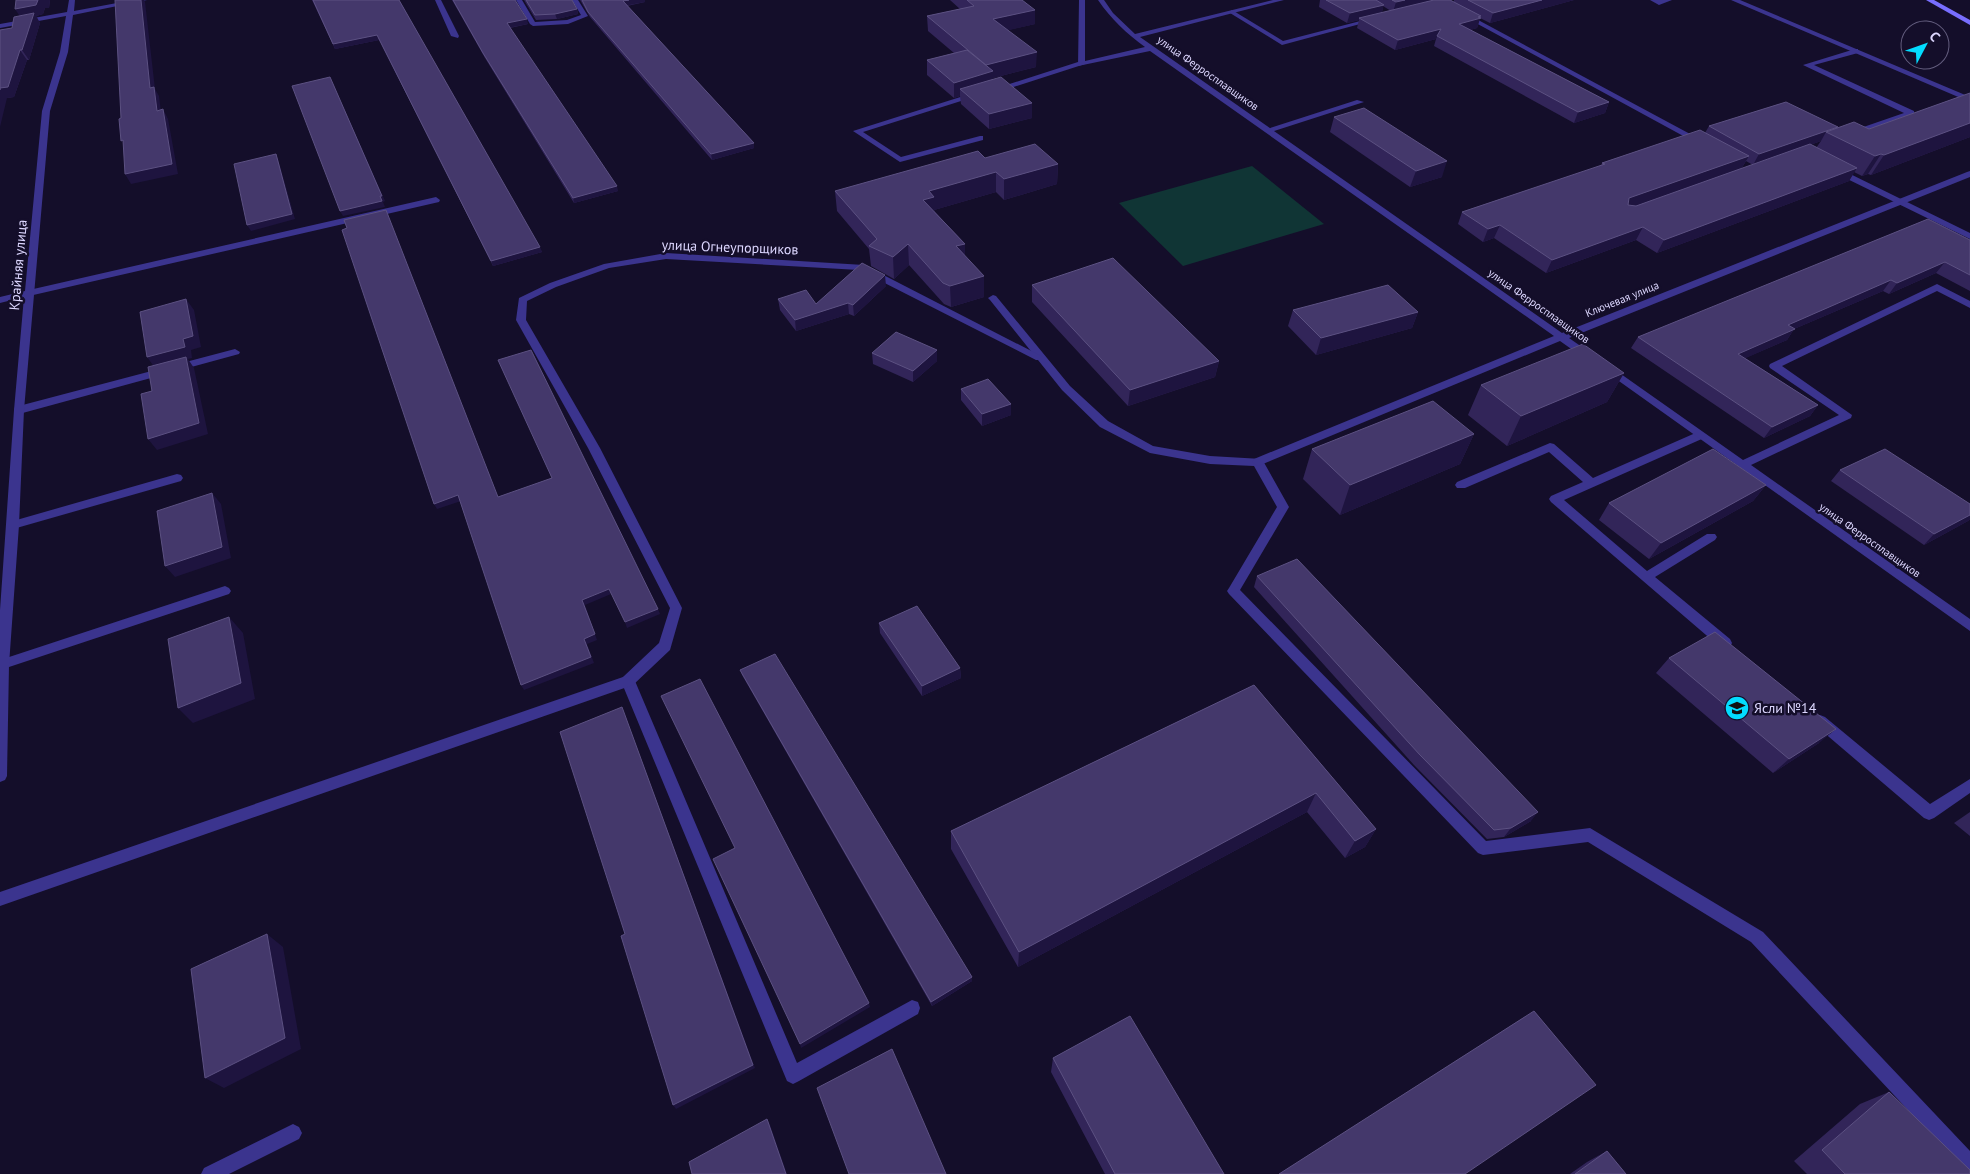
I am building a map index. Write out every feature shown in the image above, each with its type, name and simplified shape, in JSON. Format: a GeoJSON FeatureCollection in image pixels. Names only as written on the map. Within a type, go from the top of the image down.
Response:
{"type":"FeatureCollection","features":[{"type":"Feature","properties":{"kind":"main road"},"geometry":{"type":"LineString","coordinates":[[1929,0],[1970,23]]}},
{"type":"Feature","properties":{"kind":"street","name":"Крайняя улица"},"geometry":{"type":"LineString","coordinates":[[0,776],[2,665],[13,525],[19,410],[29,293],[46,111],[64,52],[72,0]]}},
{"type":"Feature","properties":{"kind":"street"},"geometry":{"type":"LineString","coordinates":[[0,26],[144,0]]}},
{"type":"Feature","properties":{"kind":"street"},"geometry":{"type":"LineString","coordinates":[[438,0],[455,36]]}},
{"type":"Feature","properties":{"kind":"street"},"geometry":{"type":"LineString","coordinates":[[519,0],[533,24],[568,22],[585,16],[575,0]]}},
{"type":"Feature","properties":{"kind":"street"},"geometry":{"type":"LineString","coordinates":[[1081,64],[1082,0]]}},
{"type":"Feature","properties":{"kind":"street","name":"улица Ферросплавщиков"},"geometry":{"type":"LineString","coordinates":[[1101,0],[1111,14],[1134,36],[1970,626]]}},
{"type":"Feature","properties":{"kind":"street"},"geometry":{"type":"LineString","coordinates":[[1134,36],[1281,0]]}},
{"type":"Feature","properties":{"kind":"street"},"geometry":{"type":"LineString","coordinates":[[1653,0],[1659,3],[1669,0]]}},
{"type":"Feature","properties":{"kind":"street"},"geometry":{"type":"LineString","coordinates":[[1734,0],[1970,100]]}},
{"type":"Feature","properties":{"kind":"street"},"geometry":{"type":"LineString","coordinates":[[1232,12],[1282,43],[1384,18]]}},
{"type":"Feature","properties":{"kind":"street"},"geometry":{"type":"LineString","coordinates":[[1461,12],[1710,147]]}},
{"type":"Feature","properties":{"kind":"street"},"geometry":{"type":"LineString","coordinates":[[980,138],[900,160],[857,131],[1081,64],[1152,48]]}},
{"type":"Feature","properties":{"kind":"street"},"geometry":{"type":"LineString","coordinates":[[1848,136],[1911,113],[1807,65],[1855,51]]}},
{"type":"Feature","properties":{"kind":"street"},"geometry":{"type":"LineString","coordinates":[[1268,130],[1360,102]]}},
{"type":"Feature","properties":{"kind":"street"},"geometry":{"type":"LineString","coordinates":[[1828,166],[1970,236]]}},
{"type":"Feature","properties":{"kind":"street","name":"Ключевая улица"},"geometry":{"type":"LineString","coordinates":[[1258,462],[1561,337],[1898,201],[1970,174]]}},
{"type":"Feature","properties":{"kind":"street"},"geometry":{"type":"LineString","coordinates":[[0,300],[436,200]]}},
{"type":"Feature","properties":{"kind":"street","name":"улица Огнеупорщиков"},"geometry":{"type":"LineString","coordinates":[[628,681],[665,646],[676,608],[594,448],[521,320],[522,300],[553,285],[608,266],[666,256],[861,267],[1040,358]]}},
{"type":"Feature","properties":{"kind":"street"},"geometry":{"type":"LineString","coordinates":[[1742,465],[1847,415],[1774,366],[1937,288],[1970,305]]}},
{"type":"Feature","properties":{"kind":"street"},"geometry":{"type":"LineString","coordinates":[[993,298],[1066,388],[1104,424],[1150,449],[1210,460],[1258,462],[1283,506],[1233,592],[1483,848],[1590,836],[1757,937],[1970,1164]]}},
{"type":"Feature","properties":{"kind":"street"},"geometry":{"type":"LineString","coordinates":[[19,410],[234,352]]}},
{"type":"Feature","properties":{"kind":"street"},"geometry":{"type":"LineString","coordinates":[[1700,435],[1555,499],[1736,652]]}},
{"type":"Feature","properties":{"kind":"street"},"geometry":{"type":"LineString","coordinates":[[1461,485],[1550,447],[1592,483]]}},
{"type":"Feature","properties":{"kind":"street"},"geometry":{"type":"LineString","coordinates":[[13,525],[177,478]]}},
{"type":"Feature","properties":{"kind":"street"},"geometry":{"type":"LineString","coordinates":[[1646,577],[1711,537]]}},
{"type":"Feature","properties":{"kind":"street"},"geometry":{"type":"LineString","coordinates":[[2,665],[224,591]]}},
{"type":"Feature","properties":{"kind":"street"},"geometry":{"type":"LineString","coordinates":[[0,899],[628,681],[793,1075],[912,1008]]}},
{"type":"Feature","properties":{"kind":"street"},"geometry":{"type":"LineString","coordinates":[[1811,713],[1929,813],[1970,785]]}},
{"type":"Feature","properties":{"kind":"street"},"geometry":{"type":"LineString","coordinates":[[210,1174],[294,1133]]}},
{"type":"Feature","properties":{"kind":"green space"},"geometry":{"type":"Polygon","coordinates":[[[1252,166],[1324,224],[1183,266],[1119,203],[1252,166]]]}},
{"type":"Feature","properties":{"kind":"building"},"geometry":{"type":"Polygon","coordinates":[[[16,0],[38,0],[36,5],[15,9],[16,0]]]}},
{"type":"Feature","properties":{"kind":"building"},"geometry":{"type":"Polygon","coordinates":[[[115,0],[141,0],[150,88],[154,87],[157,111],[163,109],[172,164],[125,174],[123,140],[121,141],[119,119],[121,118],[115,0]]]}},
{"type":"Feature","properties":{"kind":"building"},"geometry":{"type":"Polygon","coordinates":[[[313,0],[399,0],[540,247],[491,261],[377,35],[333,44],[313,0]]]}},
{"type":"Feature","properties":{"kind":"building"},"geometry":{"type":"Polygon","coordinates":[[[453,0],[515,0],[527,19],[507,23],[617,186],[573,198],[483,53],[453,0]]]}},
{"type":"Feature","properties":{"kind":"building"},"geometry":{"type":"Polygon","coordinates":[[[526,0],[572,0],[577,9],[555,14],[535,15],[526,0]]]}},
{"type":"Feature","properties":{"kind":"building"},"geometry":{"type":"Polygon","coordinates":[[[582,0],[629,0],[623,1],[754,143],[711,154],[588,12],[582,0]]]}},
{"type":"Feature","properties":{"kind":"building"},"geometry":{"type":"Polygon","coordinates":[[[967,0],[1022,0],[1035,10],[993,19],[1037,52],[986,65],[927,16],[974,6],[967,0]]]}},
{"type":"Feature","properties":{"kind":"building"},"geometry":{"type":"Polygon","coordinates":[[[1326,0],[1376,0],[1384,5],[1350,13],[1326,0]]]}},
{"type":"Feature","properties":{"kind":"building"},"geometry":{"type":"Polygon","coordinates":[[[1434,0],[1450,0],[1481,16],[1478,17],[1481,18],[1459,24],[1609,102],[1578,112],[1437,36],[1441,29],[1398,40],[1359,18],[1434,0]]]}},
{"type":"Feature","properties":{"kind":"building"},"geometry":{"type":"Polygon","coordinates":[[[1468,0],[1542,0],[1493,13],[1468,0]]]}},
{"type":"Feature","properties":{"kind":"building"},"geometry":{"type":"Polygon","coordinates":[[[34,13],[8,87],[0,88],[0,30],[12,28],[14,17],[34,13]]]}},
{"type":"Feature","properties":{"kind":"building"},"geometry":{"type":"Polygon","coordinates":[[[967,50],[993,71],[954,83],[927,60],[967,50]]]}},
{"type":"Feature","properties":{"kind":"building"},"geometry":{"type":"Polygon","coordinates":[[[330,77],[382,196],[380,196],[382,201],[340,211],[292,86],[330,77]]]}},
{"type":"Feature","properties":{"kind":"building"},"geometry":{"type":"Polygon","coordinates":[[[1001,77],[1032,103],[989,114],[960,89],[1001,77]]]}},
{"type":"Feature","properties":{"kind":"building"},"geometry":{"type":"Polygon","coordinates":[[[1970,93],[1970,123],[1884,155],[1875,156],[1826,132],[1854,122],[1869,129],[1970,93]]]}},
{"type":"Feature","properties":{"kind":"building"},"geometry":{"type":"Polygon","coordinates":[[[1786,102],[1838,127],[1759,154],[1709,126],[1786,102]]]}},
{"type":"Feature","properties":{"kind":"building"},"geometry":{"type":"Polygon","coordinates":[[[1364,108],[1447,161],[1416,171],[1334,117],[1364,108]]]}},
{"type":"Feature","properties":{"kind":"building"},"geometry":{"type":"Polygon","coordinates":[[[1700,130],[1749,156],[1629,198],[1628,205],[1636,206],[1810,144],[1857,168],[1664,240],[1643,227],[1552,260],[1500,225],[1488,229],[1462,212],[1605,164],[1602,163],[1700,130]]]}},
{"type":"Feature","properties":{"kind":"building"},"geometry":{"type":"Polygon","coordinates":[[[1035,144],[1058,164],[1004,179],[996,172],[929,191],[934,197],[923,200],[965,244],[956,246],[984,276],[950,286],[943,283],[908,244],[893,257],[869,246],[877,239],[835,191],[978,151],[985,158],[1035,144]]]}},
{"type":"Feature","properties":{"kind":"building"},"geometry":{"type":"Polygon","coordinates":[[[276,154],[292,214],[247,225],[234,164],[276,154]]]}},
{"type":"Feature","properties":{"kind":"building"},"geometry":{"type":"Polygon","coordinates":[[[386,210],[498,497],[552,478],[498,360],[531,350],[658,609],[625,622],[609,589],[582,600],[595,634],[584,639],[591,657],[521,685],[458,495],[434,504],[342,230],[347,228],[344,220],[386,210]]]}},
{"type":"Feature","properties":{"kind":"building"},"geometry":{"type":"Polygon","coordinates":[[[1928,219],[1970,240],[1970,275],[1945,262],[1897,283],[1891,280],[1788,325],[1795,329],[1738,354],[1818,405],[1772,427],[1638,337],[1928,219]]]}},
{"type":"Feature","properties":{"kind":"building"},"geometry":{"type":"Polygon","coordinates":[[[1113,258],[1219,361],[1130,390],[1032,285],[1113,258]]]}},
{"type":"Feature","properties":{"kind":"building"},"geometry":{"type":"Polygon","coordinates":[[[862,263],[885,275],[853,305],[848,303],[795,320],[778,299],[806,290],[816,304],[862,263]]]}},
{"type":"Feature","properties":{"kind":"building"},"geometry":{"type":"Polygon","coordinates":[[[1388,285],[1418,312],[1321,338],[1293,310],[1388,285]]]}},
{"type":"Feature","properties":{"kind":"building"},"geometry":{"type":"Polygon","coordinates":[[[186,299],[193,336],[183,339],[185,347],[147,357],[140,312],[186,299]]]}},
{"type":"Feature","properties":{"kind":"building"},"geometry":{"type":"Polygon","coordinates":[[[896,332],[937,350],[913,371],[872,353],[896,332]]]}},
{"type":"Feature","properties":{"kind":"building"},"geometry":{"type":"Polygon","coordinates":[[[1583,344],[1624,373],[1521,416],[1481,385],[1583,344]]]}},
{"type":"Feature","properties":{"kind":"building"},"geometry":{"type":"Polygon","coordinates":[[[186,357],[199,423],[148,439],[141,394],[152,391],[148,367],[186,357]]]}},
{"type":"Feature","properties":{"kind":"building"},"geometry":{"type":"Polygon","coordinates":[[[988,379],[1011,404],[982,414],[961,389],[988,379]]]}},
{"type":"Feature","properties":{"kind":"building"},"geometry":{"type":"Polygon","coordinates":[[[1433,401],[1474,434],[1350,485],[1312,449],[1433,401]]]}},
{"type":"Feature","properties":{"kind":"building"},"geometry":{"type":"Polygon","coordinates":[[[1713,449],[1766,485],[1661,543],[1609,503],[1713,449]]]}},
{"type":"Feature","properties":{"kind":"building"},"geometry":{"type":"Polygon","coordinates":[[[1885,449],[1970,504],[1970,515],[1934,534],[1840,470],[1885,449]]]}},
{"type":"Feature","properties":{"kind":"building"},"geometry":{"type":"Polygon","coordinates":[[[212,493],[222,547],[165,566],[157,511],[212,493]]]}},
{"type":"Feature","properties":{"kind":"building"},"geometry":{"type":"Polygon","coordinates":[[[1297,559],[1538,812],[1511,828],[1494,830],[1420,755],[1257,576],[1297,559]]]}},
{"type":"Feature","properties":{"kind":"building"},"geometry":{"type":"Polygon","coordinates":[[[917,606],[960,668],[922,686],[879,623],[917,606]]]}},
{"type":"Feature","properties":{"kind":"building"},"geometry":{"type":"Polygon","coordinates":[[[229,617],[241,683],[178,708],[168,639],[229,617]]]}},
{"type":"Feature","properties":{"kind":"building"},"geometry":{"type":"Polygon","coordinates":[[[1715,632],[1836,729],[1789,759],[1669,658],[1715,632]]]}},
{"type":"Feature","properties":{"kind":"building"},"geometry":{"type":"Polygon","coordinates":[[[775,654],[972,977],[931,1002],[740,670],[775,654]]]}},
{"type":"Feature","properties":{"kind":"building"},"geometry":{"type":"Polygon","coordinates":[[[700,679],[869,1003],[800,1044],[713,859],[735,848],[661,696],[700,679]]]}},
{"type":"Feature","properties":{"kind":"building"},"geometry":{"type":"Polygon","coordinates":[[[1254,685],[1376,829],[1355,841],[1316,793],[1019,952],[951,831],[1254,685]]]}},
{"type":"Feature","properties":{"kind":"building"},"geometry":{"type":"Polygon","coordinates":[[[622,707],[753,1065],[673,1105],[621,936],[625,934],[560,732],[622,707]]]}},
{"type":"Feature","properties":{"kind":"building"},"geometry":{"type":"Polygon","coordinates":[[[267,934],[285,1038],[205,1078],[191,969],[267,934]]]}},
{"type":"Feature","properties":{"kind":"building"},"geometry":{"type":"Polygon","coordinates":[[[1534,1011],[1596,1085],[1465,1174],[1279,1174],[1534,1011]]]}},
{"type":"Feature","properties":{"kind":"building"},"geometry":{"type":"Polygon","coordinates":[[[1130,1016],[1224,1174],[1115,1174],[1053,1058],[1130,1016]]]}},
{"type":"Feature","properties":{"kind":"building"},"geometry":{"type":"Polygon","coordinates":[[[892,1049],[946,1174],[849,1174],[817,1088],[892,1049]]]}},
{"type":"Feature","properties":{"kind":"building"},"geometry":{"type":"Polygon","coordinates":[[[1889,1092],[1970,1170],[1970,1174],[1845,1174],[1822,1150],[1889,1092]]]}},
{"type":"Feature","properties":{"kind":"building"},"geometry":{"type":"Polygon","coordinates":[[[767,1119],[786,1174],[692,1174],[689,1162],[767,1119]]]}},
{"type":"Feature","properties":{"kind":"building"},"geometry":{"type":"Polygon","coordinates":[[[1607,1151],[1626,1174],[1575,1174],[1607,1151]]]}},
{"type":"Feature","properties":{"kind":"place","name":"Ясли №14"},"geometry":{"type":"Point","coordinates":[1737,708]}}]}
